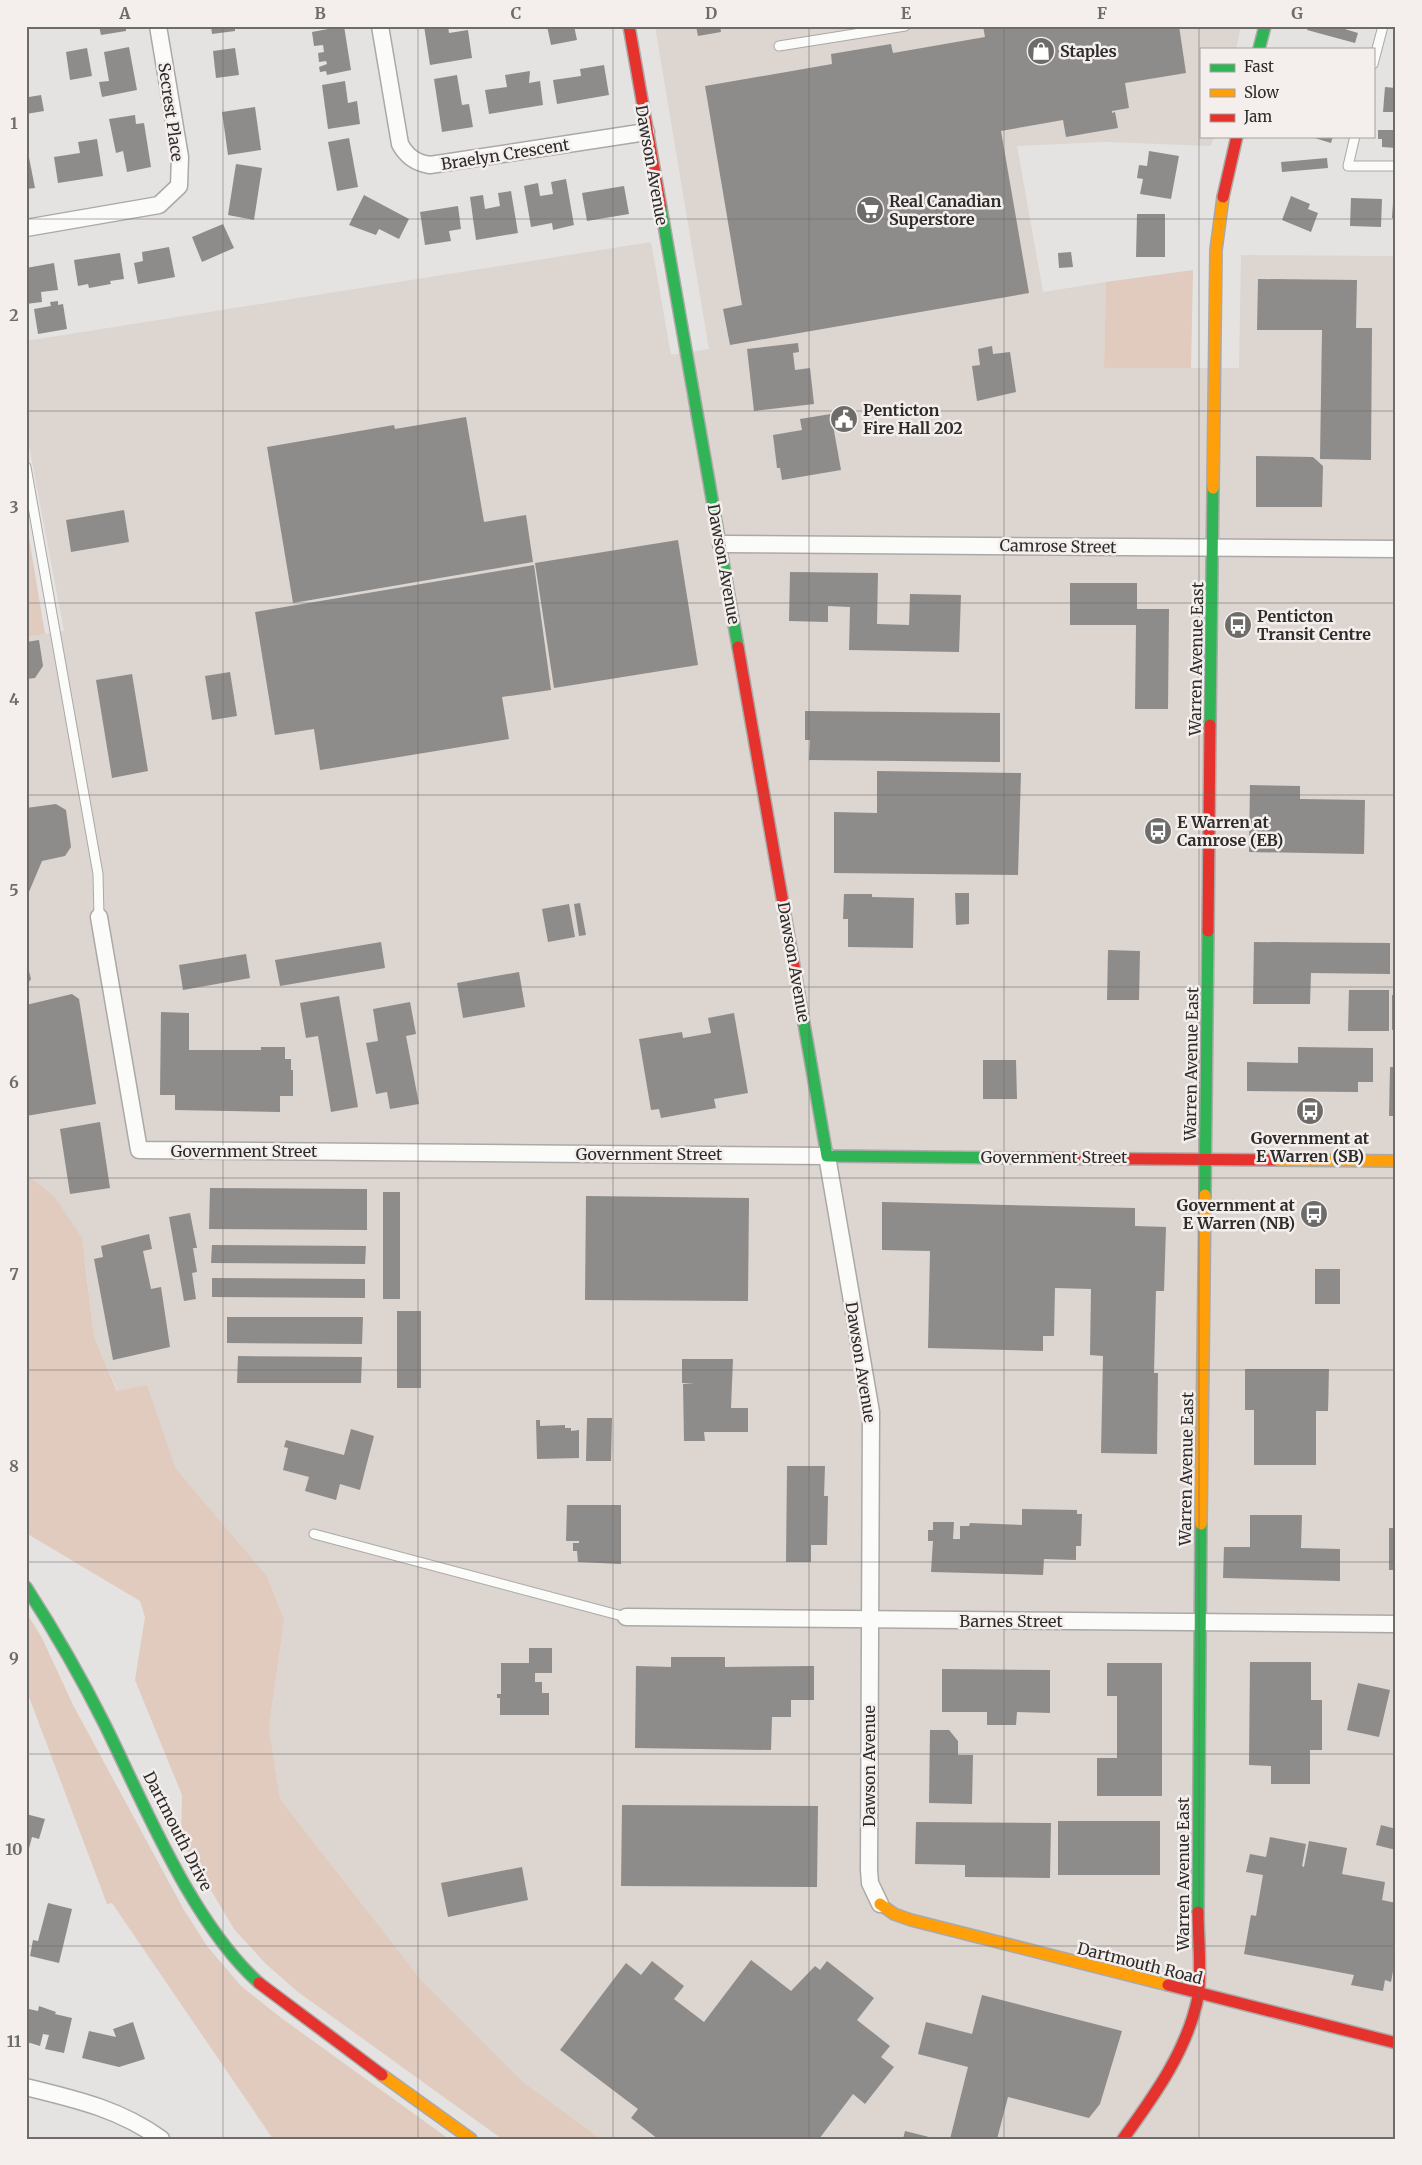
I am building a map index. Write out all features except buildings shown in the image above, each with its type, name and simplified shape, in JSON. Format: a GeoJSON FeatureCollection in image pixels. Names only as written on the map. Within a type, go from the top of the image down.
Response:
{"type":"FeatureCollection","features":[{"type":"Feature","properties":{"kind":"street","name":"Secrest Place"},"geometry":{"type":"LineString","coordinates":[[26,228],[159,206],[178,186],[180,157],[158,26]]}},
{"type":"Feature","properties":{"kind":"street","name":"Braelyn Crescent"},"geometry":{"type":"LineString","coordinates":[[380,26],[400,144],[404,153],[422,164],[430,166],[646,132]]}},
{"type":"Feature","properties":{"kind":"street","name":"Dawson Avenue"},"geometry":{"type":"LineString","coordinates":[[629,26],[646,132],[721,544],[871,1412],[869,1870],[870,1883],[880,1904]]}},
{"type":"Feature","properties":{"kind":"street"},"geometry":{"type":"LineString","coordinates":[[1259,48],[1265,26]]}},
{"type":"Feature","properties":{"kind":"street","name":"Warren Avenue East"},"geometry":{"type":"LineString","coordinates":[[1198,1994],[1200,1622],[1207,1158],[1216,250],[1220,211],[1237,138]]}},
{"type":"Feature","properties":{"kind":"street","name":"Camrose Street"},"geometry":{"type":"LineString","coordinates":[[721,544],[1396,549]]}},
{"type":"Feature","properties":{"kind":"street","name":"Government Street"},"geometry":{"type":"LineString","coordinates":[[99,917],[139,1150],[1396,1161]]}},
{"type":"Feature","properties":{"kind":"street","name":"Dartmouth Drive"},"geometry":{"type":"LineString","coordinates":[[26,1587],[52,1625],[84,1681],[186,1888],[233,1956],[262,1984],[298,2014],[471,2139]]}},
{"type":"Feature","properties":{"kind":"street","name":"Barnes Street"},"geometry":{"type":"LineString","coordinates":[[626,1617],[1396,1624]]}},
{"type":"Feature","properties":{"kind":"street","name":"Dartmouth Road"},"geometry":{"type":"LineString","coordinates":[[880,1904],[894,1914],[911,1920],[1396,2043]]}},
{"type":"Feature","properties":{"kind":"street"},"geometry":{"type":"LineString","coordinates":[[1123,2139],[1165,2079],[1184,2046],[1192,2024],[1198,1994]]}},
{"type":"Feature","properties":{"kind":"street"},"geometry":{"type":"LineString","coordinates":[[26,2087],[109,2110],[145,2127],[161,2139]]}},
{"type":"Feature","properties":{"kind":"lane"},"geometry":{"type":"LineString","coordinates":[[779,46],[904,26]]}},
{"type":"Feature","properties":{"kind":"lane"},"geometry":{"type":"LineString","coordinates":[[1374,60],[1383,26]]}},
{"type":"Feature","properties":{"kind":"lane"},"geometry":{"type":"LineString","coordinates":[[1355,138],[1348,166],[1396,166]]}},
{"type":"Feature","properties":{"kind":"lane"},"geometry":{"type":"LineString","coordinates":[[26,467],[98,874],[99,917]]}},
{"type":"Feature","properties":{"kind":"lane"},"geometry":{"type":"LineString","coordinates":[[314,1534],[626,1617]]}},
{"type":"Feature","properties":{"kind":"shaded area"},"geometry":{"type":"Polygon","coordinates":[[[655,26],[1241,26],[1236,48],[1200,48],[1200,138],[1213,138],[1211,146],[1105,142],[1017,146],[1043,292],[1106,282],[1104,368],[1239,368],[1241,255],[1396,256],[1396,2139],[601,2139],[523,2082],[422,1981],[280,1799],[269,1728],[284,1620],[267,1576],[176,1469],[147,1386],[118,1391],[94,1338],[85,1259],[54,1196],[29,1176],[26,1169],[26,637],[64,631],[26,430],[26,341],[651,242],[671,355],[709,349],[655,26]]]}},
{"type":"Feature","properties":{"kind":"shaded area"},"geometry":{"type":"Polygon","coordinates":[[[1193,270],[1191,368],[1104,368],[1106,282],[1193,270]]]}},
{"type":"Feature","properties":{"kind":"shaded area"},"geometry":{"type":"Polygon","coordinates":[[[26,520],[45,634],[26,637],[26,520]]]}},
{"type":"Feature","properties":{"kind":"shaded area"},"geometry":{"type":"Polygon","coordinates":[[[26,1169],[29,1176],[54,1196],[82,1238],[94,1337],[117,1391],[147,1385],[176,1469],[267,1576],[284,1620],[269,1728],[280,1799],[422,1981],[523,2082],[601,2139],[502,2139],[298,1992],[266,1964],[234,1929],[181,1840],[182,1795],[135,1680],[145,1617],[140,1601],[26,1533],[26,1169]]]}},
{"type":"Feature","properties":{"kind":"shaded area"},"geometry":{"type":"Polygon","coordinates":[[[26,1612],[42,1638],[73,1705],[184,1910],[207,1946],[241,1986],[280,2017],[449,2139],[273,2139],[112,1903],[107,1904],[26,1689],[26,1612]]]}},
{"type":"Feature","properties":{"kind":"traffic: fast"},"geometry":{"type":"LineString","coordinates":[[1259,48],[1265,26]]}},
{"type":"Feature","properties":{"kind":"traffic: fast"},"geometry":{"type":"LineString","coordinates":[[661,208],[738,647]]}},
{"type":"Feature","properties":{"kind":"traffic: fast"},"geometry":{"type":"LineString","coordinates":[[1210,725],[1213,488]]}},
{"type":"Feature","properties":{"kind":"traffic: fast"},"geometry":{"type":"LineString","coordinates":[[1205,1195],[1208,931]]}},
{"type":"Feature","properties":{"kind":"traffic: fast"},"geometry":{"type":"LineString","coordinates":[[798,989],[827,1156],[1024,1158]]}},
{"type":"Feature","properties":{"kind":"traffic: fast"},"geometry":{"type":"LineString","coordinates":[[1198,1912],[1201,1524]]}},
{"type":"Feature","properties":{"kind":"traffic: fast"},"geometry":{"type":"LineString","coordinates":[[26,1587],[87,1690],[172,1862],[191,1896],[212,1929],[235,1958],[259,1983]]}},
{"type":"Feature","properties":{"kind":"traffic: slow"},"geometry":{"type":"LineString","coordinates":[[1213,488],[1216,250],[1223,197]]}},
{"type":"Feature","properties":{"kind":"traffic: slow"},"geometry":{"type":"LineString","coordinates":[[1274,1160],[1396,1161]]}},
{"type":"Feature","properties":{"kind":"traffic: slow"},"geometry":{"type":"LineString","coordinates":[[1201,1524],[1205,1195]]}},
{"type":"Feature","properties":{"kind":"traffic: slow"},"geometry":{"type":"LineString","coordinates":[[880,1904],[894,1914],[911,1920],[1168,1985]]}},
{"type":"Feature","properties":{"kind":"traffic: slow"},"geometry":{"type":"LineString","coordinates":[[382,2075],[471,2139]]}},
{"type":"Feature","properties":{"kind":"traffic: jam"},"geometry":{"type":"LineString","coordinates":[[629,26],[661,208]]}},
{"type":"Feature","properties":{"kind":"traffic: jam"},"geometry":{"type":"LineString","coordinates":[[1223,197],[1237,138]]}},
{"type":"Feature","properties":{"kind":"traffic: jam"},"geometry":{"type":"LineString","coordinates":[[738,647],[798,989]]}},
{"type":"Feature","properties":{"kind":"traffic: jam"},"geometry":{"type":"LineString","coordinates":[[1208,931],[1210,725]]}},
{"type":"Feature","properties":{"kind":"traffic: jam"},"geometry":{"type":"LineString","coordinates":[[1024,1158],[1274,1160]]}},
{"type":"Feature","properties":{"kind":"traffic: jam"},"geometry":{"type":"LineString","coordinates":[[1123,2139],[1168,2072],[1178,2054],[1193,2017],[1200,1977],[1198,1912]]}},
{"type":"Feature","properties":{"kind":"traffic: jam"},"geometry":{"type":"LineString","coordinates":[[259,1983],[382,2075]]}},
{"type":"Feature","properties":{"kind":"traffic: jam"},"geometry":{"type":"LineString","coordinates":[[1168,1985],[1396,2043]]}},
{"type":"Feature","properties":{"kind":"place","name":"Staples"},"geometry":{"type":"Point","coordinates":[1041,51]}},
{"type":"Feature","properties":{"kind":"place","name":"Real Canadian Superstore"},"geometry":{"type":"Point","coordinates":[870,210]}},
{"type":"Feature","properties":{"kind":"place","name":"Penticton Fire Hall 202"},"geometry":{"type":"Point","coordinates":[844,419]}},
{"type":"Feature","properties":{"kind":"place","name":"Penticton Transit Centre"},"geometry":{"type":"Point","coordinates":[1238,625]}},
{"type":"Feature","properties":{"kind":"place","name":"E Warren at Camrose (EB)"},"geometry":{"type":"Point","coordinates":[1158,831]}},
{"type":"Feature","properties":{"kind":"place","name":"Government at E Warren (SB)"},"geometry":{"type":"Point","coordinates":[1310,1111]}},
{"type":"Feature","properties":{"kind":"place","name":"Government at E Warren (NB)"},"geometry":{"type":"Point","coordinates":[1314,1214]}}]}
